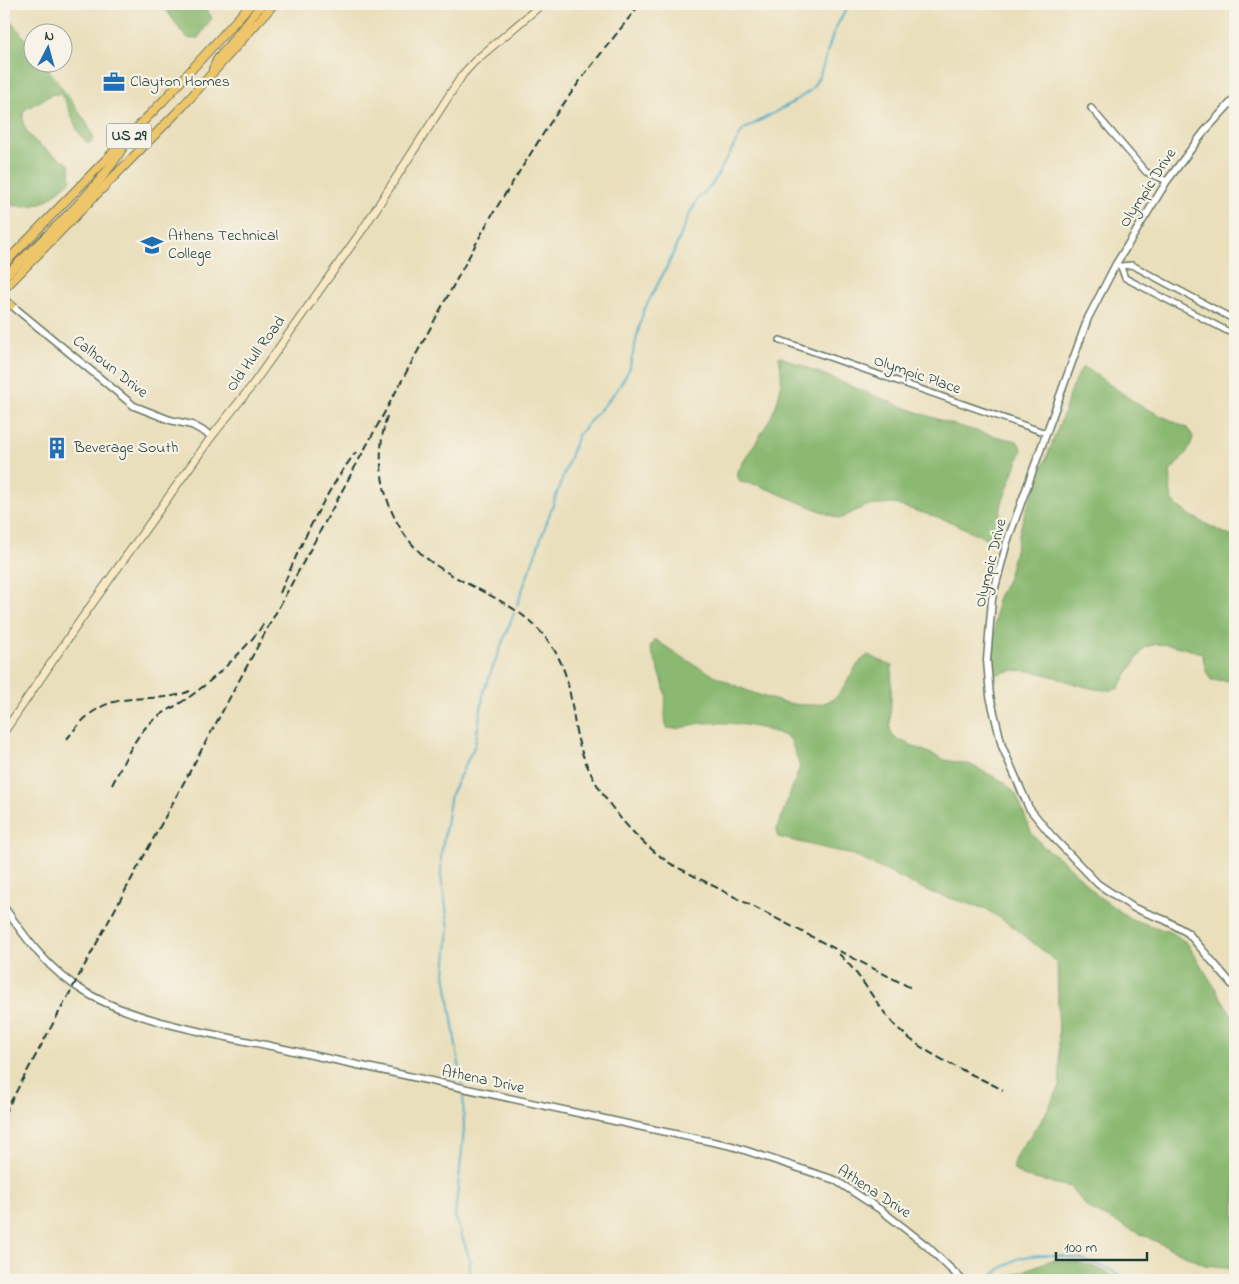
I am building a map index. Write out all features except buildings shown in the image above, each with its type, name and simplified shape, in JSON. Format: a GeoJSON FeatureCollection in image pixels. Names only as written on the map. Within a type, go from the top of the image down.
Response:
{"type":"FeatureCollection","features":[{"type":"Feature","properties":{"kind":"highway","name":"US 29"},"geometry":{"type":"LineString","coordinates":[[4,264],[129,136],[251,4]]}},
{"type":"Feature","properties":{"kind":"highway"},"geometry":{"type":"LineString","coordinates":[[210,76],[218,60],[262,4]]}},
{"type":"Feature","properties":{"kind":"highway","name":"US 29"},"geometry":{"type":"LineString","coordinates":[[4,289],[210,76],[274,4]]}},
{"type":"Feature","properties":{"kind":"highway"},"geometry":{"type":"LineString","coordinates":[[4,277],[84,196],[117,157],[129,136]]}},
{"type":"Feature","properties":{"kind":"main road","name":"Old Hull Road"},"geometry":{"type":"LineString","coordinates":[[4,732],[82,618],[212,436],[251,387],[363,229],[463,74],[475,61],[542,4]]}},
{"type":"Feature","properties":{"kind":"street","name":"Olympic Drive"},"geometry":{"type":"LineString","coordinates":[[1235,98],[1204,132],[1167,181],[1088,318],[1007,542],[992,599],[987,660],[989,683],[1002,746],[1029,808],[1072,858],[1098,884],[1116,898],[1188,933],[1235,988]]}},
{"type":"Feature","properties":{"kind":"street"},"geometry":{"type":"LineString","coordinates":[[1091,108],[1146,172],[1167,181]]}},
{"type":"Feature","properties":{"kind":"street"},"geometry":{"type":"LineString","coordinates":[[1235,320],[1132,265],[1118,266],[1125,278],[1235,335]]}},
{"type":"Feature","properties":{"kind":"street","name":"Calhoun Drive"},"geometry":{"type":"LineString","coordinates":[[4,299],[8,305],[134,406],[170,420],[192,425],[212,436]]}},
{"type":"Feature","properties":{"kind":"street","name":"Olympic Place"},"geometry":{"type":"LineString","coordinates":[[780,340],[1046,433]]}},
{"type":"Feature","properties":{"kind":"street","name":"Athena Drive"},"geometry":{"type":"LineString","coordinates":[[4,907],[38,954],[63,977],[87,993],[134,1013],[172,1024],[336,1062],[732,1146],[794,1165],[835,1180],[881,1210],[927,1246],[962,1280]]}},
{"type":"Feature","properties":{"kind":"green space"},"geometry":{"type":"Polygon","coordinates":[[[162,4],[203,4],[212,18],[198,38],[190,39],[184,35],[162,4]]]}},
{"type":"Feature","properties":{"kind":"green space"},"geometry":{"type":"Polygon","coordinates":[[[4,12],[22,35],[22,72],[50,72],[86,122],[94,138],[89,144],[84,140],[76,128],[61,94],[53,94],[24,110],[23,120],[30,136],[45,149],[69,164],[71,180],[54,195],[41,203],[26,206],[4,205],[4,12]]]}},
{"type":"Feature","properties":{"kind":"green space"},"geometry":{"type":"Polygon","coordinates":[[[779,356],[926,415],[986,434],[1017,441],[1022,449],[1002,503],[995,539],[985,538],[949,521],[894,504],[865,506],[840,519],[758,485],[740,482],[737,474],[770,419],[779,395],[781,376],[779,356]]]}},
{"type":"Feature","properties":{"kind":"green space"},"geometry":{"type":"Polygon","coordinates":[[[1082,368],[1086,368],[1139,405],[1187,428],[1193,436],[1187,451],[1170,472],[1171,496],[1175,504],[1190,515],[1235,538],[1235,681],[1211,680],[1206,671],[1202,653],[1164,644],[1156,644],[1143,649],[1118,689],[1089,688],[1027,671],[1011,671],[995,675],[991,673],[997,599],[1008,578],[1023,518],[1065,410],[1070,391],[1082,368]]]}},
{"type":"Feature","properties":{"kind":"green space"},"geometry":{"type":"Polygon","coordinates":[[[655,639],[692,663],[741,688],[767,698],[792,704],[815,705],[833,699],[842,690],[857,665],[868,655],[892,666],[890,729],[893,737],[945,760],[971,765],[1004,782],[1016,794],[1032,834],[1044,847],[1066,863],[1098,896],[1131,919],[1173,933],[1187,943],[1235,1020],[1235,1268],[1205,1265],[1089,1209],[1070,1187],[1022,1176],[1014,1170],[1014,1161],[1018,1152],[1042,1120],[1060,1086],[1057,962],[1011,925],[986,909],[930,892],[853,855],[778,837],[777,828],[800,767],[790,738],[759,728],[727,723],[700,723],[672,729],[667,728],[664,687],[650,647],[655,639]]]}},
{"type":"Feature","properties":{"kind":"green space"},"geometry":{"type":"Polygon","coordinates":[[[1051,1260],[1093,1267],[1109,1274],[1116,1280],[1005,1280],[1008,1277],[1051,1260]]]}},
{"type":"Feature","properties":{"kind":"waterway"},"geometry":{"type":"LineString","coordinates":[[517,605],[578,435],[617,390],[629,370],[643,312],[670,261],[689,215],[699,197],[711,186],[743,130],[792,103],[811,90],[820,75],[834,31],[844,13],[852,4]]}},
{"type":"Feature","properties":{"kind":"waterway"},"geometry":{"type":"LineString","coordinates":[[462,1084],[445,974],[449,927],[441,877],[441,855],[451,794],[475,745],[484,690],[514,613]]}},
{"type":"Feature","properties":{"kind":"waterway"},"geometry":{"type":"LineString","coordinates":[[463,1090],[464,1130],[455,1216],[470,1260],[469,1280]]}},
{"type":"Feature","properties":{"kind":"waterway"},"geometry":{"type":"LineString","coordinates":[[988,1280],[1015,1260],[1045,1255],[1075,1258],[1089,1262],[1103,1267],[1124,1280]]}},
{"type":"Feature","properties":{"kind":"railway"},"geometry":{"type":"LineString","coordinates":[[4,1114],[490,218],[550,123],[584,75],[640,4]]}},
{"type":"Feature","properties":{"kind":"railway"},"geometry":{"type":"LineString","coordinates":[[387,416],[382,437],[382,479],[395,519],[406,537],[420,553],[453,576],[515,610],[529,620],[553,648],[559,658],[566,678],[576,731],[589,770],[611,806],[625,823],[639,838],[671,864],[913,989]]}},
{"type":"Feature","properties":{"kind":"railway"},"geometry":{"type":"LineString","coordinates":[[280,593],[323,503],[356,452]]}},
{"type":"Feature","properties":{"kind":"railway"},"geometry":{"type":"LineString","coordinates":[[112,785],[138,736],[144,729],[154,719],[185,700],[217,675],[249,643],[264,623]]}},
{"type":"Feature","properties":{"kind":"railway"},"geometry":{"type":"LineString","coordinates":[[66,740],[88,716],[107,704],[130,699],[167,697],[190,691]]}},
{"type":"Feature","properties":{"kind":"railway"},"geometry":{"type":"LineString","coordinates":[[839,954],[854,970],[891,1021],[915,1043],[1003,1090]]}},
{"type":"Feature","properties":{"kind":"place","name":"Clayton Homes"},"geometry":{"type":"Point","coordinates":[114,82]}},
{"type":"Feature","properties":{"kind":"place","name":"Athens Technical College"},"geometry":{"type":"Point","coordinates":[152,245]}},
{"type":"Feature","properties":{"kind":"place","name":"Beverage South"},"geometry":{"type":"Point","coordinates":[57,448]}}]}
